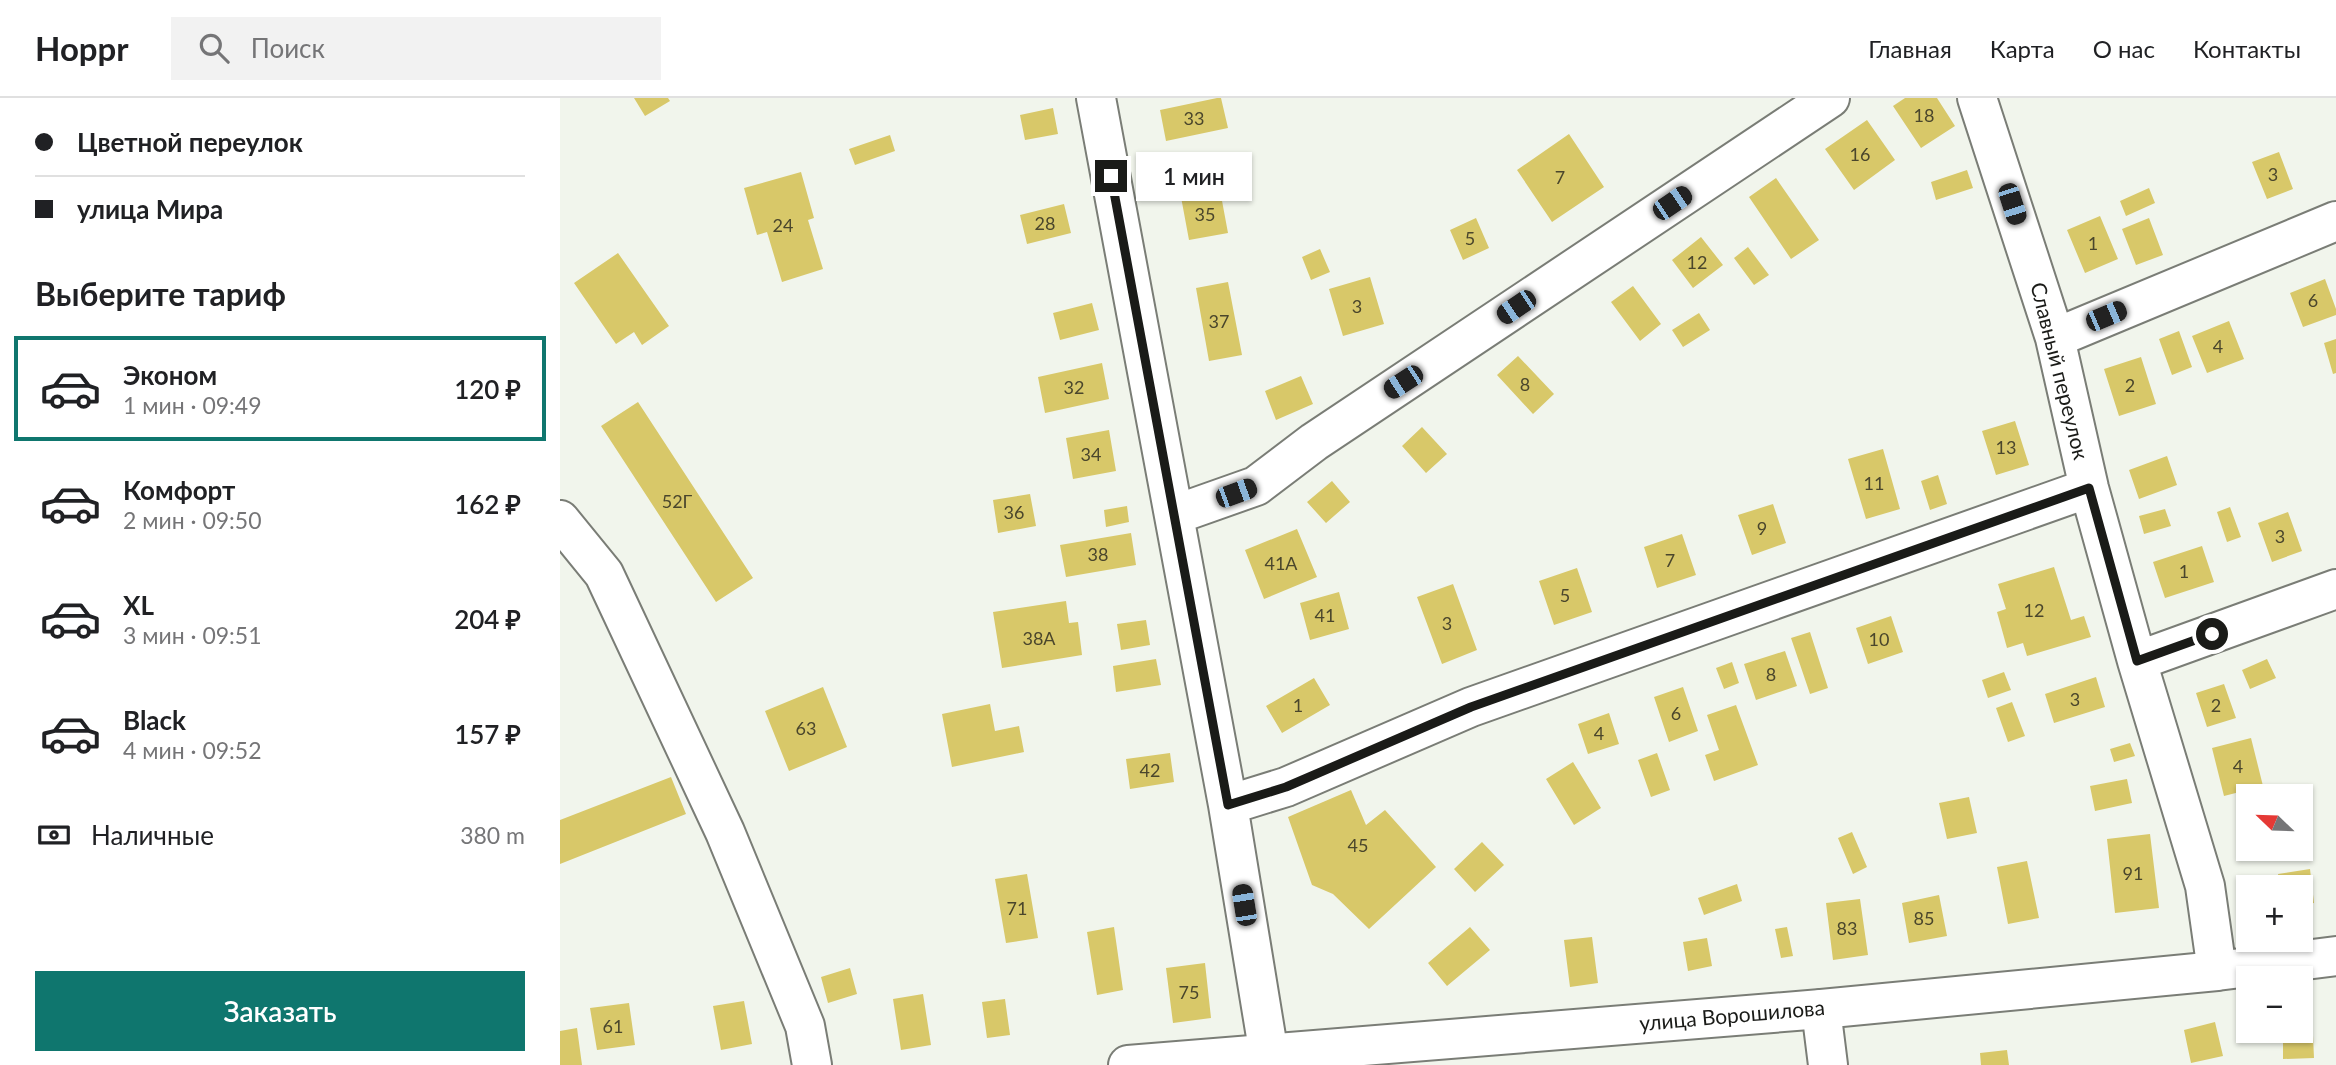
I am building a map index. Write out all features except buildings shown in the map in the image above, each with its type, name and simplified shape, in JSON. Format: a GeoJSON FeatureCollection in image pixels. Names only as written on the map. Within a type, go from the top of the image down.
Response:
{"type":"FeatureCollection","features":[{"type":"Feature","properties":{"kind":"street"},"geometry":{"type":"LineString","coordinates":[[1096,98],[1228,805],[1269,1055]]}},
{"type":"Feature","properties":{"kind":"street"},"geometry":{"type":"LineString","coordinates":[[1174,515],[1256,485],[1325,435],[1830,98]]}},
{"type":"Feature","properties":{"kind":"street","name":"Славный переулок"},"geometry":{"type":"LineString","coordinates":[[1977,98],[2055,338],[2089,488],[2137,661],[2206,886],[2217,971]]}},
{"type":"Feature","properties":{"kind":"street"},"geometry":{"type":"LineString","coordinates":[[2055,338],[2336,221]]}},
{"type":"Feature","properties":{"kind":"street"},"geometry":{"type":"LineString","coordinates":[[1228,805],[1286,787],[1471,707],[2089,488]]}},
{"type":"Feature","properties":{"kind":"street"},"geometry":{"type":"LineString","coordinates":[[560,520],[604,574],[725,832],[805,1027],[812,1065]]}},
{"type":"Feature","properties":{"kind":"street"},"geometry":{"type":"LineString","coordinates":[[2137,661],[2336,589]]}},
{"type":"Feature","properties":{"kind":"street","name":"улица Ворошилова"},"geometry":{"type":"LineString","coordinates":[[1128,1065],[1821,1009],[2217,971],[2336,956]]}},
{"type":"Feature","properties":{"kind":"street"},"geometry":{"type":"LineString","coordinates":[[1821,1009],[1828,1065]]}},
{"type":"Feature","properties":{"kind":"route"},"geometry":{"type":"LineString","coordinates":[[1111,176],[1228,805],[1286,787],[1471,707],[2089,488],[2137,661],[2212,634]]}}]}
